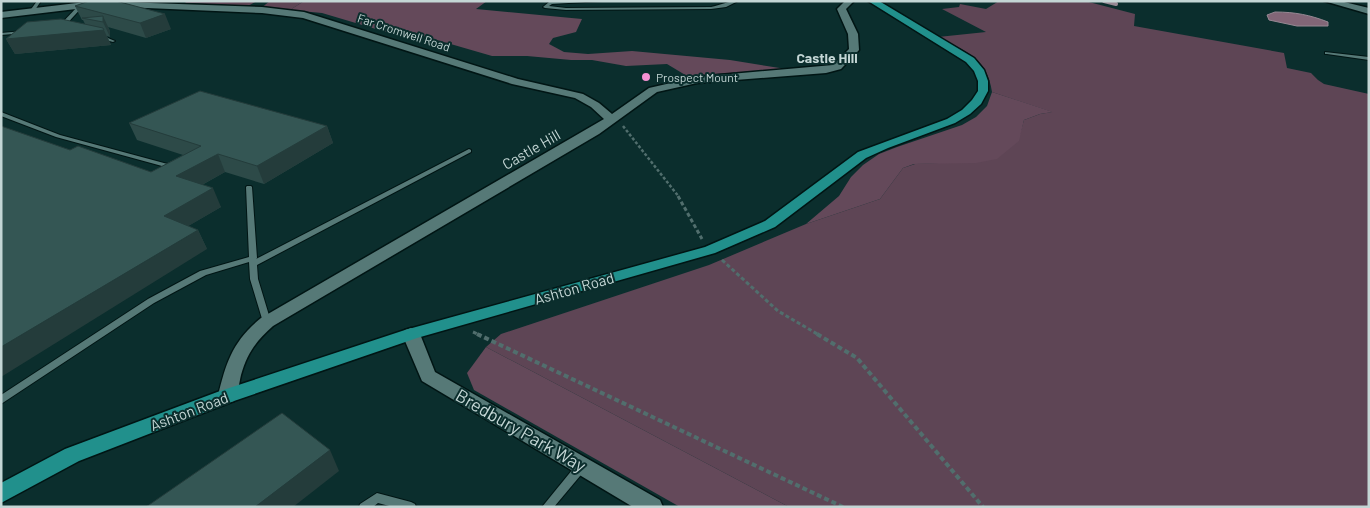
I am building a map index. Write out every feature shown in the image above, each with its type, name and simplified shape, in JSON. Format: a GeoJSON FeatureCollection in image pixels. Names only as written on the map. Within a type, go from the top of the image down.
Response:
{"type":"FeatureCollection","features":[{"type":"Feature","properties":{"kind":"highway","name":"Ashton Road"},"geometry":{"type":"LineString","coordinates":[[1,494],[72,455],[227,396],[411,334],[710,250],[770,224],[862,155],[951,121],[966,112],[977,102],[983,92],[983,81],[979,70],[970,60],[872,1]]}},
{"type":"Feature","properties":{"kind":"street","name":"Castle Hill"},"geometry":{"type":"LineString","coordinates":[[227,396],[237,358],[250,336],[267,322],[594,130],[645,94],[661,87],[698,80],[826,70],[837,67],[854,50],[853,34],[841,9],[850,1]]}},
{"type":"Feature","properties":{"kind":"street"},"geometry":{"type":"LineString","coordinates":[[1328,1],[1369,11]]}},
{"type":"Feature","properties":{"kind":"street","name":"Far Cromwell Road"},"geometry":{"type":"LineString","coordinates":[[1,15],[102,2],[166,4],[304,14],[516,82],[579,96],[595,105],[610,118]]}},
{"type":"Feature","properties":{"kind":"street","name":"Bredbury Park Way"},"geometry":{"type":"LineString","coordinates":[[411,334],[428,376],[652,507]]}},
{"type":"Feature","properties":{"kind":"lane"},"geometry":{"type":"LineString","coordinates":[[30,12],[39,1]]}},
{"type":"Feature","properties":{"kind":"lane"},"geometry":{"type":"LineString","coordinates":[[600,1],[551,3],[545,7],[566,9],[701,8],[724,6],[736,1]]}},
{"type":"Feature","properties":{"kind":"lane"},"geometry":{"type":"LineString","coordinates":[[68,31],[59,29],[82,5]]}},
{"type":"Feature","properties":{"kind":"lane"},"geometry":{"type":"LineString","coordinates":[[1,34],[30,31]]}},
{"type":"Feature","properties":{"kind":"lane"},"geometry":{"type":"LineString","coordinates":[[93,35],[113,40]]}},
{"type":"Feature","properties":{"kind":"lane"},"geometry":{"type":"LineString","coordinates":[[1327,53],[1369,59]]}},
{"type":"Feature","properties":{"kind":"lane"},"geometry":{"type":"LineString","coordinates":[[1,114],[58,136],[180,169]]}},
{"type":"Feature","properties":{"kind":"lane"},"geometry":{"type":"LineString","coordinates":[[1,400],[151,301],[203,273],[253,261],[470,151]]}},
{"type":"Feature","properties":{"kind":"lane"},"geometry":{"type":"LineString","coordinates":[[250,187],[254,279],[267,322]]}},
{"type":"Feature","properties":{"kind":"lane"},"geometry":{"type":"LineString","coordinates":[[548,507],[583,466]]}},
{"type":"Feature","properties":{"kind":"lane"},"geometry":{"type":"LineString","coordinates":[[364,507],[377,498],[411,507]]}},
{"type":"Feature","properties":{"kind":"path"},"geometry":{"type":"LineString","coordinates":[[610,118],[622,124],[676,192],[700,236],[710,250],[778,311],[857,358],[983,507]]}},
{"type":"Feature","properties":{"kind":"path"},"geometry":{"type":"LineString","coordinates":[[453,322],[843,507]]}},
{"type":"Feature","properties":{"kind":"shaded area"},"geometry":{"type":"Polygon","coordinates":[[[184,1],[257,1],[248,6],[186,3],[184,1]]]}},
{"type":"Feature","properties":{"kind":"shaded area"},"geometry":{"type":"Polygon","coordinates":[[[270,1],[304,1],[290,10],[261,8],[270,1]]]}},
{"type":"Feature","properties":{"kind":"shaded area"},"geometry":{"type":"Polygon","coordinates":[[[304,1],[487,1],[476,9],[582,19],[576,32],[553,38],[549,44],[564,52],[588,54],[632,51],[730,60],[786,69],[687,76],[667,64],[626,66],[592,60],[492,56],[423,36],[413,40],[322,13],[290,10],[304,1]]]}},
{"type":"Feature","properties":{"kind":"shaded area"},"geometry":{"type":"Polygon","coordinates":[[[999,1],[1085,1],[1135,14],[1134,26],[1284,53],[1287,68],[1311,73],[1324,84],[1369,94],[1369,507],[789,507],[486,347],[501,334],[709,265],[806,224],[880,199],[903,168],[915,164],[939,163],[1018,141],[1024,120],[1052,112],[992,92],[989,80],[980,63],[966,52],[938,37],[986,32],[942,9],[959,7],[960,4],[986,9],[999,1]]]}},
{"type":"Feature","properties":{"kind":"shaded area"},"geometry":{"type":"Polygon","coordinates":[[[1275,12],[1309,16],[1328,22],[1328,26],[1297,26],[1269,20],[1267,15],[1275,12]]]}},
{"type":"Feature","properties":{"kind":"shaded area"},"geometry":{"type":"Polygon","coordinates":[[[992,92],[1053,112],[1040,114],[1024,120],[1019,141],[997,159],[976,163],[914,164],[903,168],[880,199],[806,224],[839,196],[851,177],[863,165],[879,154],[962,125],[976,117],[987,106],[992,92]]]}},
{"type":"Feature","properties":{"kind":"shaded area"},"geometry":{"type":"Polygon","coordinates":[[[486,347],[789,507],[680,507],[474,390],[467,373],[486,347]]]}},
{"type":"Feature","properties":{"kind":"building"},"geometry":{"type":"Polygon","coordinates":[[[89,1],[116,1],[165,14],[140,23],[75,6],[89,1]]]}},
{"type":"Feature","properties":{"kind":"building"},"geometry":{"type":"Polygon","coordinates":[[[103,16],[103,22],[82,18],[103,16]]]}},
{"type":"Feature","properties":{"kind":"building"},"geometry":{"type":"Polygon","coordinates":[[[61,19],[103,28],[104,30],[6,39],[27,22],[61,19]]]}},
{"type":"Feature","properties":{"kind":"building"},"geometry":{"type":"Polygon","coordinates":[[[200,91],[327,126],[257,166],[218,154],[176,176],[213,188],[164,216],[198,230],[1,347],[1,126],[70,150],[78,146],[151,172],[201,146],[129,123],[200,91]]]}},
{"type":"Feature","properties":{"kind":"building"},"geometry":{"type":"Polygon","coordinates":[[[282,413],[330,450],[255,507],[146,507],[282,413]]]}},
{"type":"Feature","properties":{"kind":"waterway"},"geometry":{"type":"LineString","coordinates":[[1104,1],[1116,4]]}},
{"type":"Feature","properties":{"kind":"place","name":"Prospect Mount"},"geometry":{"type":"Point","coordinates":[646,77]}},
{"type":"Feature","properties":{"kind":"district","name":"Castle Hill"},"geometry":{"type":"Point","coordinates":[827,57]}}]}
